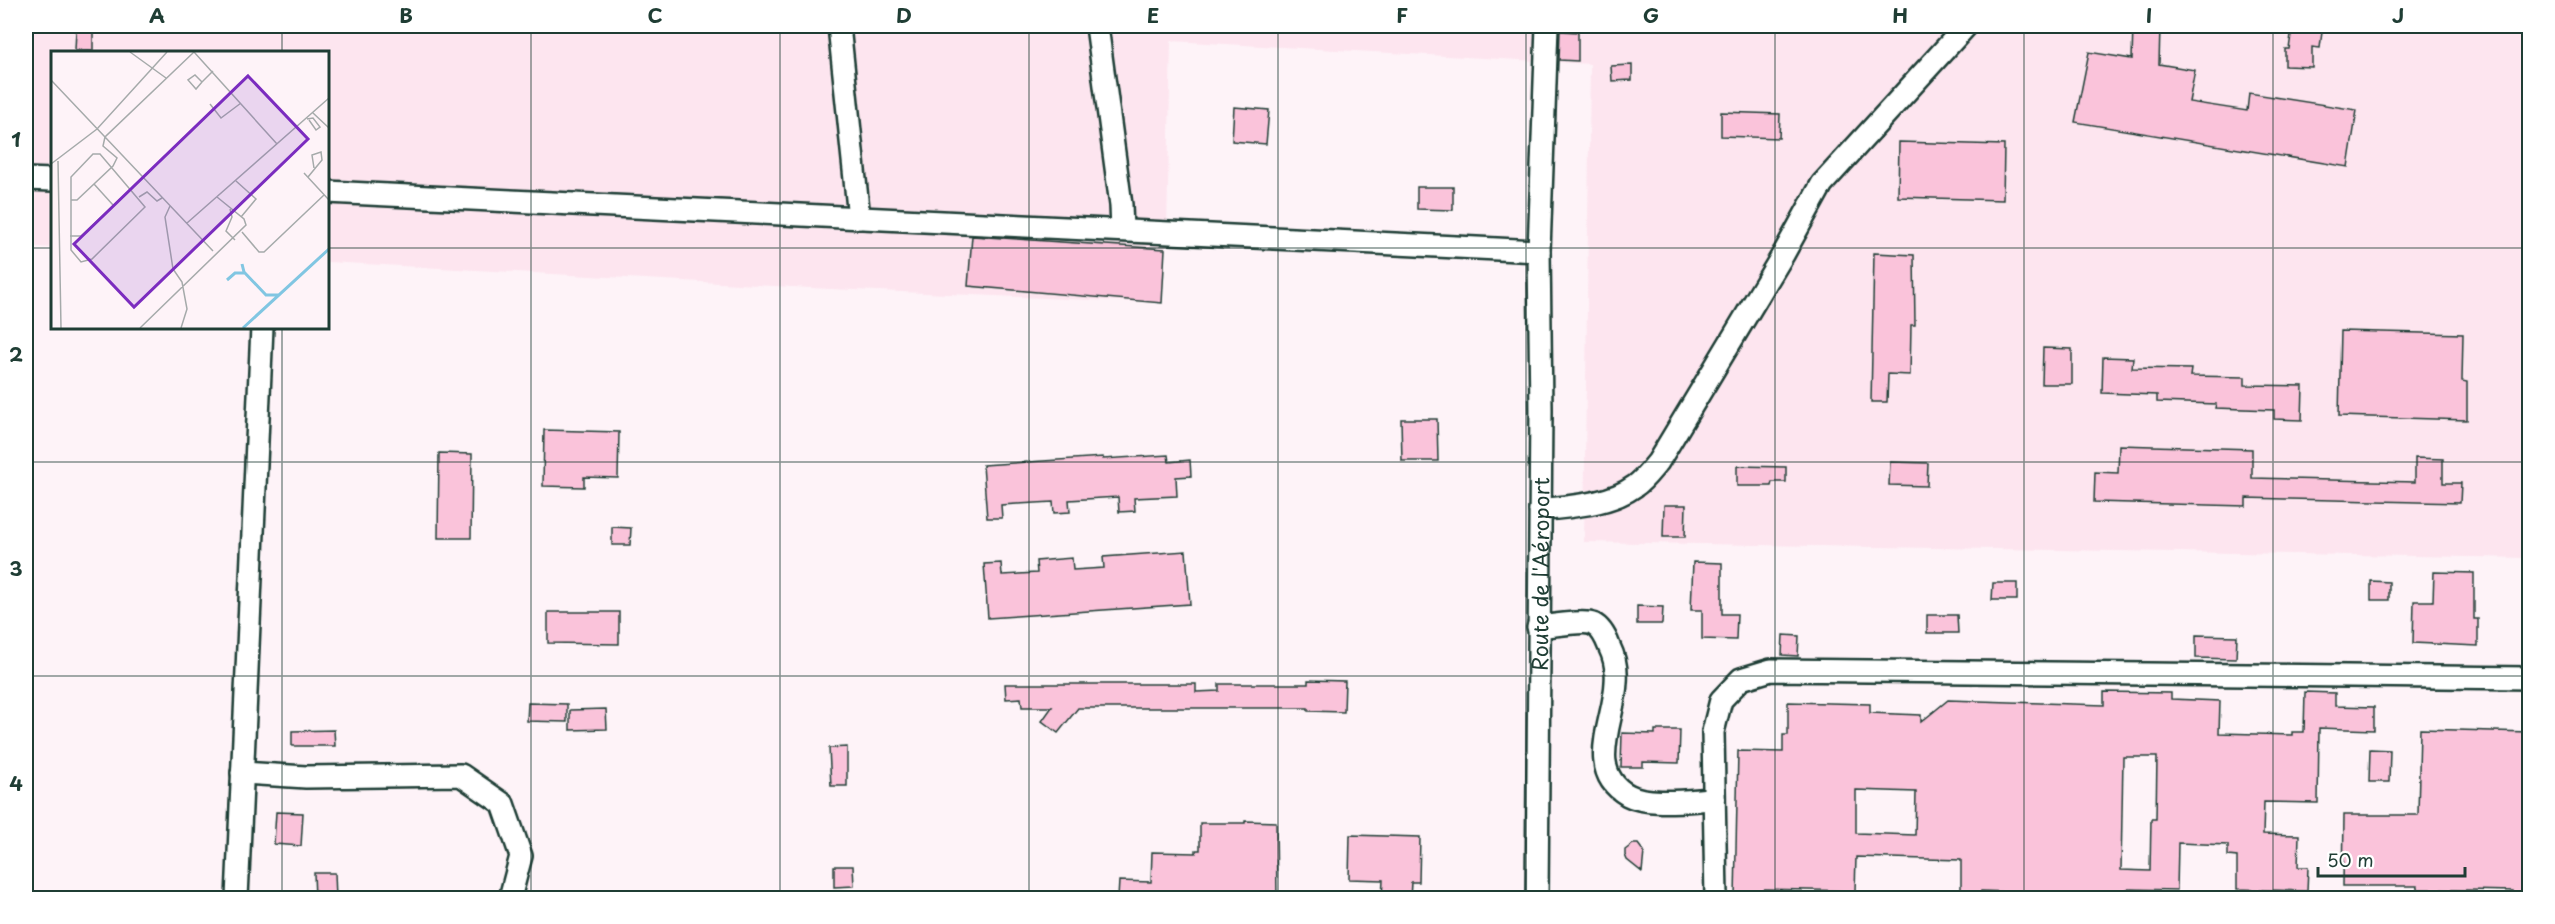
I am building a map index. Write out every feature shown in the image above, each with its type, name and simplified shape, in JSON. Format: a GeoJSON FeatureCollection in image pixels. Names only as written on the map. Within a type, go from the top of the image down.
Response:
{"type":"FeatureCollection","features":[{"type":"Feature","properties":{"kind":"street"},"geometry":{"type":"LineString","coordinates":[[839,26],[859,218]]}},
{"type":"Feature","properties":{"kind":"street"},"geometry":{"type":"LineString","coordinates":[[1097,26],[1121,205],[1122,230]]}},
{"type":"Feature","properties":{"kind":"street"},"geometry":{"type":"LineString","coordinates":[[1102,58],[1112,26]]}},
{"type":"Feature","properties":{"kind":"street","name":"Route de l'Aéroport"},"geometry":{"type":"LineString","coordinates":[[1537,898],[1540,510],[1539,251],[1546,26]]}},
{"type":"Feature","properties":{"kind":"street"},"geometry":{"type":"LineString","coordinates":[[1540,510],[1614,497],[1636,486],[1658,462],[1784,253],[1822,184],[1966,26]]}},
{"type":"Feature","properties":{"kind":"street"},"geometry":{"type":"LineString","coordinates":[[26,179],[51,180]]}},
{"type":"Feature","properties":{"kind":"street"},"geometry":{"type":"LineString","coordinates":[[328,192],[1539,251]]}},
{"type":"Feature","properties":{"kind":"street"},"geometry":{"type":"LineString","coordinates":[[237,898],[262,328]]}},
{"type":"Feature","properties":{"kind":"street"},"geometry":{"type":"LineString","coordinates":[[1538,627],[1591,623],[1600,630],[1607,641],[1612,654],[1616,681],[1604,754],[1606,772],[1614,784],[1628,795],[1645,801],[1714,799]]}},
{"type":"Feature","properties":{"kind":"street"},"geometry":{"type":"LineString","coordinates":[[1716,898],[1713,732],[1721,700],[1741,679],[1771,670],[2529,678]]}},
{"type":"Feature","properties":{"kind":"street"},"geometry":{"type":"LineString","coordinates":[[242,773],[306,777],[461,775],[503,804],[520,856],[510,898]]}},
{"type":"Feature","properties":{"kind":"shaded area"},"geometry":{"type":"Polygon","coordinates":[[[26,26],[2529,26],[2529,558],[1584,542],[1590,64],[1171,41],[1167,232],[1162,303],[830,289],[328,262],[328,51],[51,51],[51,248],[26,246],[26,26]]]}},
{"type":"Feature","properties":{"kind":"building"},"geometry":{"type":"Polygon","coordinates":[[[2133,27],[2160,28],[2159,64],[2195,70],[2189,102],[2247,111],[2249,93],[2357,110],[2348,167],[2075,122],[2089,52],[2132,59],[2133,27]]]}},
{"type":"Feature","properties":{"kind":"building"},"geometry":{"type":"Polygon","coordinates":[[[2292,28],[2322,32],[2320,48],[2312,47],[2312,67],[2285,66],[2285,49],[2289,49],[2292,28]]]}},
{"type":"Feature","properties":{"kind":"building"},"geometry":{"type":"Polygon","coordinates":[[[76,30],[93,30],[93,51],[75,50],[76,30]]]}},
{"type":"Feature","properties":{"kind":"building"},"geometry":{"type":"Polygon","coordinates":[[[1560,31],[1578,32],[1578,61],[1559,60],[1560,31]]]}},
{"type":"Feature","properties":{"kind":"building"},"geometry":{"type":"Polygon","coordinates":[[[1632,65],[1632,80],[1612,81],[1611,66],[1632,65]]]}},
{"type":"Feature","properties":{"kind":"building"},"geometry":{"type":"Polygon","coordinates":[[[1234,107],[1269,110],[1266,144],[1232,141],[1234,107]]]}},
{"type":"Feature","properties":{"kind":"building"},"geometry":{"type":"Polygon","coordinates":[[[1721,112],[1780,114],[1779,138],[1721,136],[1721,112]]]}},
{"type":"Feature","properties":{"kind":"building"},"geometry":{"type":"Polygon","coordinates":[[[1899,142],[2004,145],[2003,200],[1898,197],[1899,142]]]}},
{"type":"Feature","properties":{"kind":"building"},"geometry":{"type":"Polygon","coordinates":[[[1417,187],[1453,187],[1453,210],[1417,209],[1417,187]]]}},
{"type":"Feature","properties":{"kind":"building"},"geometry":{"type":"Polygon","coordinates":[[[972,236],[1165,249],[1162,303],[968,286],[972,236]]]}},
{"type":"Feature","properties":{"kind":"building"},"geometry":{"type":"Polygon","coordinates":[[[1874,253],[1914,255],[1915,325],[1911,325],[1910,375],[1888,374],[1887,402],[1871,402],[1874,253]]]}},
{"type":"Feature","properties":{"kind":"building"},"geometry":{"type":"Polygon","coordinates":[[[2341,331],[2463,334],[2462,381],[2467,382],[2467,420],[2339,416],[2341,331]]]}},
{"type":"Feature","properties":{"kind":"building"},"geometry":{"type":"Polygon","coordinates":[[[2043,348],[2072,349],[2072,384],[2042,384],[2043,348]]]}},
{"type":"Feature","properties":{"kind":"building"},"geometry":{"type":"Polygon","coordinates":[[[2103,357],[2133,358],[2132,368],[2191,369],[2190,376],[2245,377],[2245,385],[2303,386],[2302,420],[2274,419],[2274,410],[2215,408],[2216,404],[2157,402],[2157,395],[2102,393],[2103,357]]]}},
{"type":"Feature","properties":{"kind":"building"},"geometry":{"type":"Polygon","coordinates":[[[1401,419],[1437,419],[1438,461],[1402,461],[1401,419]]]}},
{"type":"Feature","properties":{"kind":"building"},"geometry":{"type":"Polygon","coordinates":[[[544,430],[619,432],[618,478],[584,477],[584,487],[543,486],[544,430]]]}},
{"type":"Feature","properties":{"kind":"building"},"geometry":{"type":"Polygon","coordinates":[[[2119,445],[2252,449],[2252,478],[2415,482],[2415,458],[2443,459],[2443,483],[2461,483],[2460,503],[2246,498],[2246,506],[2094,502],[2095,472],[2118,473],[2119,445]]]}},
{"type":"Feature","properties":{"kind":"building"},"geometry":{"type":"Polygon","coordinates":[[[439,453],[472,454],[471,538],[438,538],[439,453]]]}},
{"type":"Feature","properties":{"kind":"building"},"geometry":{"type":"Polygon","coordinates":[[[1168,455],[1169,462],[1190,460],[1191,476],[1176,477],[1177,496],[1134,498],[1135,511],[1119,512],[1118,497],[1069,500],[1070,512],[1054,513],[1053,502],[1001,505],[1002,518],[987,518],[983,465],[1168,455]]]}},
{"type":"Feature","properties":{"kind":"building"},"geometry":{"type":"Polygon","coordinates":[[[1890,462],[1928,463],[1927,486],[1889,485],[1890,462]]]}},
{"type":"Feature","properties":{"kind":"building"},"geometry":{"type":"Polygon","coordinates":[[[1737,466],[1786,467],[1786,482],[1772,482],[1771,486],[1737,486],[1737,466]]]}},
{"type":"Feature","properties":{"kind":"building"},"geometry":{"type":"Polygon","coordinates":[[[1664,505],[1686,505],[1685,537],[1663,537],[1664,505]]]}},
{"type":"Feature","properties":{"kind":"building"},"geometry":{"type":"Polygon","coordinates":[[[612,527],[631,528],[630,545],[612,545],[612,527]]]}},
{"type":"Feature","properties":{"kind":"building"},"geometry":{"type":"Polygon","coordinates":[[[1186,551],[1190,604],[988,618],[984,564],[1001,563],[1002,575],[1037,573],[1036,561],[1072,558],[1073,570],[1104,568],[1103,557],[1186,551]]]}},
{"type":"Feature","properties":{"kind":"building"},"geometry":{"type":"Polygon","coordinates":[[[1693,562],[1722,563],[1722,614],[1737,614],[1736,640],[1702,639],[1702,610],[1691,610],[1693,562]]]}},
{"type":"Feature","properties":{"kind":"building"},"geometry":{"type":"Polygon","coordinates":[[[2434,572],[2474,573],[2474,619],[2478,619],[2478,646],[2413,643],[2414,601],[2433,601],[2434,572]]]}},
{"type":"Feature","properties":{"kind":"building"},"geometry":{"type":"Polygon","coordinates":[[[2371,581],[2389,582],[2389,600],[2371,600],[2371,581]]]}},
{"type":"Feature","properties":{"kind":"building"},"geometry":{"type":"Polygon","coordinates":[[[1993,583],[2017,583],[2017,600],[1992,600],[1993,583]]]}},
{"type":"Feature","properties":{"kind":"building"},"geometry":{"type":"Polygon","coordinates":[[[1637,606],[1663,607],[1662,624],[1637,624],[1637,606]]]}},
{"type":"Feature","properties":{"kind":"building"},"geometry":{"type":"Polygon","coordinates":[[[548,612],[619,612],[619,644],[548,643],[548,612]]]}},
{"type":"Feature","properties":{"kind":"building"},"geometry":{"type":"Polygon","coordinates":[[[1927,615],[1957,615],[1958,633],[1927,633],[1927,615]]]}},
{"type":"Feature","properties":{"kind":"building"},"geometry":{"type":"Polygon","coordinates":[[[1783,635],[1799,636],[1798,656],[1782,655],[1783,635]]]}},
{"type":"Feature","properties":{"kind":"building"},"geometry":{"type":"Polygon","coordinates":[[[2196,635],[2237,636],[2236,659],[2196,658],[2196,635]]]}},
{"type":"Feature","properties":{"kind":"building"},"geometry":{"type":"Polygon","coordinates":[[[1308,680],[1345,681],[1344,712],[1308,711],[1308,708],[1078,708],[1058,733],[1042,721],[1052,707],[1022,707],[1021,698],[1006,699],[1005,684],[1196,684],[1196,692],[1219,691],[1219,684],[1308,684],[1308,680]]]}},
{"type":"Feature","properties":{"kind":"building"},"geometry":{"type":"Polygon","coordinates":[[[2104,692],[2171,693],[2171,699],[2220,701],[2219,733],[2292,735],[2292,732],[2304,732],[2305,692],[2335,693],[2335,706],[2374,707],[2374,730],[2319,728],[2318,803],[2264,802],[2263,834],[2299,835],[2298,867],[2308,867],[2307,891],[2237,889],[2237,857],[2228,856],[2228,845],[2178,843],[2177,890],[2127,889],[2127,896],[1981,891],[1981,896],[1961,896],[1961,860],[1856,857],[1855,891],[1764,889],[1764,898],[1735,898],[1738,751],[1783,752],[1783,735],[1788,735],[1788,702],[1870,704],[1870,713],[1921,715],[1921,722],[1948,700],[2104,705],[2104,692]],[[2123,757],[2121,870],[2150,871],[2151,819],[2156,819],[2157,757],[2123,757]],[[1856,790],[1856,833],[1915,835],[1916,792],[1856,790]]]}},
{"type":"Feature","properties":{"kind":"building"},"geometry":{"type":"Polygon","coordinates":[[[528,703],[567,704],[567,722],[527,721],[528,703]]]}},
{"type":"Feature","properties":{"kind":"building"},"geometry":{"type":"Polygon","coordinates":[[[606,709],[607,729],[570,730],[570,710],[606,709]]]}},
{"type":"Feature","properties":{"kind":"building"},"geometry":{"type":"Polygon","coordinates":[[[2420,729],[2529,732],[2529,894],[2513,893],[2513,891],[2417,889],[2417,886],[2343,886],[2344,815],[2418,815],[2420,729]]]}},
{"type":"Feature","properties":{"kind":"building"},"geometry":{"type":"Polygon","coordinates":[[[334,730],[335,746],[292,746],[292,731],[334,730]]]}},
{"type":"Feature","properties":{"kind":"building"},"geometry":{"type":"Polygon","coordinates":[[[1655,730],[1680,730],[1679,763],[1643,762],[1643,767],[1621,767],[1622,733],[1655,734],[1655,730]]]}},
{"type":"Feature","properties":{"kind":"building"},"geometry":{"type":"Polygon","coordinates":[[[847,747],[847,786],[831,786],[829,748],[847,747]]]}},
{"type":"Feature","properties":{"kind":"building"},"geometry":{"type":"Polygon","coordinates":[[[2370,749],[2390,750],[2389,782],[2369,782],[2370,749]]]}},
{"type":"Feature","properties":{"kind":"building"},"geometry":{"type":"Polygon","coordinates":[[[276,812],[303,813],[301,846],[274,844],[276,812]]]}},
{"type":"Feature","properties":{"kind":"building"},"geometry":{"type":"Polygon","coordinates":[[[1245,821],[1276,822],[1277,897],[1118,898],[1119,881],[1151,882],[1152,852],[1196,853],[1196,850],[1200,850],[1200,823],[1245,823],[1245,821]]]}},
{"type":"Feature","properties":{"kind":"building"},"geometry":{"type":"Polygon","coordinates":[[[1350,835],[1420,837],[1419,882],[1411,882],[1410,898],[1382,898],[1383,880],[1349,879],[1350,835]]]}},
{"type":"Feature","properties":{"kind":"building"},"geometry":{"type":"Polygon","coordinates":[[[1633,844],[1638,844],[1644,852],[1642,872],[1627,860],[1625,855],[1625,850],[1633,844]]]}},
{"type":"Feature","properties":{"kind":"building"},"geometry":{"type":"Polygon","coordinates":[[[834,866],[853,866],[854,886],[834,887],[834,866]]]}},
{"type":"Feature","properties":{"kind":"building"},"geometry":{"type":"Polygon","coordinates":[[[314,873],[335,873],[336,898],[315,898],[314,873]]]}}]}
